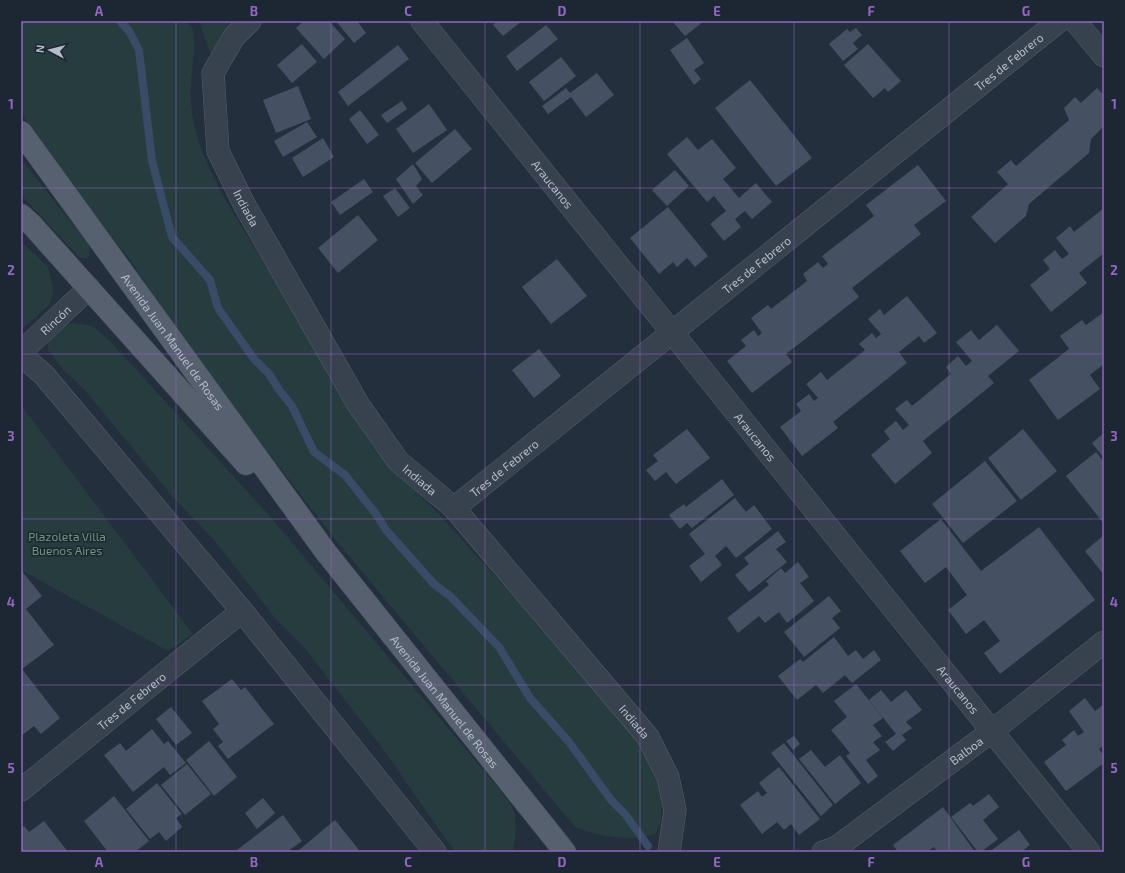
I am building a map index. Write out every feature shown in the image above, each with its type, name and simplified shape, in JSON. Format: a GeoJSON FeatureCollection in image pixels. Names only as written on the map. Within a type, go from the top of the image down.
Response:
{"type":"FeatureCollection","features":[{"type":"Feature","properties":{"kind":"main road","name":"Avenida Juan Manuel de Rosas"},"geometry":{"type":"LineString","coordinates":[[21,132],[325,551],[565,852]]}},
{"type":"Feature","properties":{"kind":"main road","name":"Avenida Juan Manuel de Rosas"},"geometry":{"type":"LineString","coordinates":[[21,215],[32,225],[89,288],[325,551]]}},
{"type":"Feature","properties":{"kind":"street","name":"Indiada"},"geometry":{"type":"LineString","coordinates":[[250,21],[234,37],[213,73],[218,150],[244,204],[358,404],[398,460],[454,508],[648,737],[668,777],[675,810],[669,852]]}},
{"type":"Feature","properties":{"kind":"street","name":"Araucanos"},"geometry":{"type":"LineString","coordinates":[[422,21],[1089,852]]}},
{"type":"Feature","properties":{"kind":"street","name":"Tres de Febrero"},"geometry":{"type":"LineString","coordinates":[[454,508],[1059,21]]}},
{"type":"Feature","properties":{"kind":"street"},"geometry":{"type":"LineString","coordinates":[[1075,21],[1104,56]]}},
{"type":"Feature","properties":{"kind":"street","name":"Rincón"},"geometry":{"type":"LineString","coordinates":[[21,352],[89,288]]}},
{"type":"Feature","properties":{"kind":"street"},"geometry":{"type":"LineString","coordinates":[[21,355],[44,375],[242,611],[435,852]]}},
{"type":"Feature","properties":{"kind":"street","name":"Tres de Febrero"},"geometry":{"type":"LineString","coordinates":[[21,790],[242,611]]}},
{"type":"Feature","properties":{"kind":"street","name":"Balboa"},"geometry":{"type":"LineString","coordinates":[[823,852],[837,847],[992,731],[1104,642]]}},
{"type":"Feature","properties":{"kind":"green space"},"geometry":{"type":"Polygon","coordinates":[[[23,21],[186,21],[191,27],[194,39],[191,83],[192,113],[204,156],[223,196],[385,461],[437,512],[624,718],[648,760],[659,786],[662,805],[660,824],[655,834],[635,838],[625,838],[605,836],[575,827],[334,538],[234,408],[178,332],[128,257],[79,198],[25,119],[21,107],[21,23],[23,21]]]}},
{"type":"Feature","properties":{"kind":"green space"},"geometry":{"type":"Polygon","coordinates":[[[199,21],[237,21],[211,56],[199,21]]]}},
{"type":"Feature","properties":{"kind":"green space"},"geometry":{"type":"Polygon","coordinates":[[[21,159],[89,245],[90,256],[87,258],[80,258],[21,195],[21,159]]]}},
{"type":"Feature","properties":{"kind":"green space"},"geometry":{"type":"Polygon","coordinates":[[[21,241],[48,267],[53,287],[52,298],[48,306],[21,330],[21,241]]]}},
{"type":"Feature","properties":{"kind":"green space"},"geometry":{"type":"Polygon","coordinates":[[[73,323],[92,326],[110,341],[267,513],[501,791],[511,804],[514,814],[515,842],[512,852],[455,852],[380,745],[303,646],[275,618],[215,541],[173,497],[82,387],[65,372],[48,350],[48,337],[58,327],[73,323]]]}},
{"type":"Feature","properties":{"kind":"green space","name":"Plazoleta Villa Buenos Aires"},"geometry":{"type":"Polygon","coordinates":[[[21,405],[193,634],[168,651],[21,570],[21,405]]]}},
{"type":"Feature","properties":{"kind":"building"},"geometry":{"type":"Polygon","coordinates":[[[304,21],[329,21],[345,39],[324,59],[296,28],[304,21]]]}},
{"type":"Feature","properties":{"kind":"building"},"geometry":{"type":"Polygon","coordinates":[[[336,21],[357,21],[366,33],[354,43],[336,21]]]}},
{"type":"Feature","properties":{"kind":"building"},"geometry":{"type":"Polygon","coordinates":[[[497,21],[522,21],[503,36],[493,25],[497,21]]]}},
{"type":"Feature","properties":{"kind":"building"},"geometry":{"type":"Polygon","coordinates":[[[672,21],[704,21],[685,36],[672,21]]]}},
{"type":"Feature","properties":{"kind":"building"},"geometry":{"type":"Polygon","coordinates":[[[546,25],[558,39],[517,71],[506,56],[546,25]]]}},
{"type":"Feature","properties":{"kind":"building"},"geometry":{"type":"Polygon","coordinates":[[[856,28],[862,35],[853,43],[858,49],[843,61],[829,44],[847,29],[850,32],[856,28]]]}},
{"type":"Feature","properties":{"kind":"building"},"geometry":{"type":"Polygon","coordinates":[[[687,38],[704,63],[694,70],[701,79],[694,85],[670,50],[687,38]]]}},
{"type":"Feature","properties":{"kind":"building"},"geometry":{"type":"Polygon","coordinates":[[[302,44],[317,62],[292,83],[277,65],[302,44]]]}},
{"type":"Feature","properties":{"kind":"building"},"geometry":{"type":"Polygon","coordinates":[[[868,44],[901,81],[888,92],[885,88],[873,98],[844,65],[868,44]]]}},
{"type":"Feature","properties":{"kind":"building"},"geometry":{"type":"Polygon","coordinates":[[[398,45],[409,59],[348,106],[338,92],[398,45]]]}},
{"type":"Feature","properties":{"kind":"building"},"geometry":{"type":"Polygon","coordinates":[[[561,57],[576,76],[544,101],[529,82],[561,57]]]}},
{"type":"Feature","properties":{"kind":"building"},"geometry":{"type":"Polygon","coordinates":[[[597,73],[614,95],[586,117],[571,97],[548,114],[542,106],[566,88],[570,93],[597,73]]]}},
{"type":"Feature","properties":{"kind":"building"},"geometry":{"type":"Polygon","coordinates":[[[750,80],[812,158],[776,186],[715,108],[750,80]]]}},
{"type":"Feature","properties":{"kind":"building"},"geometry":{"type":"Polygon","coordinates":[[[298,86],[311,119],[276,133],[263,100],[298,86]]]}},
{"type":"Feature","properties":{"kind":"building"},"geometry":{"type":"Polygon","coordinates":[[[1097,88],[1104,95],[1104,126],[1091,139],[1089,153],[1029,204],[1026,216],[995,243],[971,217],[1008,184],[997,172],[1011,160],[1016,166],[1069,120],[1064,108],[1075,97],[1081,103],[1097,88]]]}},
{"type":"Feature","properties":{"kind":"building"},"geometry":{"type":"Polygon","coordinates":[[[402,101],[407,109],[387,123],[381,115],[402,101]]]}},
{"type":"Feature","properties":{"kind":"building"},"geometry":{"type":"Polygon","coordinates":[[[429,104],[447,130],[413,153],[396,129],[429,104]]]}},
{"type":"Feature","properties":{"kind":"building"},"geometry":{"type":"Polygon","coordinates":[[[360,110],[379,135],[367,144],[349,119],[360,110]]]}},
{"type":"Feature","properties":{"kind":"building"},"geometry":{"type":"Polygon","coordinates":[[[307,122],[317,137],[283,157],[274,141],[307,122]]]}},
{"type":"Feature","properties":{"kind":"building"},"geometry":{"type":"Polygon","coordinates":[[[455,129],[472,149],[432,183],[415,163],[455,129]]]}},
{"type":"Feature","properties":{"kind":"building"},"geometry":{"type":"Polygon","coordinates":[[[687,137],[698,150],[712,139],[736,168],[723,179],[739,198],[756,183],[772,202],[752,219],[745,211],[735,219],[741,227],[724,241],[710,224],[726,211],[714,196],[707,202],[667,154],[687,137]]]}},
{"type":"Feature","properties":{"kind":"building"},"geometry":{"type":"Polygon","coordinates":[[[323,138],[334,157],[303,177],[292,158],[323,138]]]}},
{"type":"Feature","properties":{"kind":"building"},"geometry":{"type":"Polygon","coordinates":[[[413,164],[422,179],[416,186],[423,195],[413,204],[396,179],[413,164]]]}},
{"type":"Feature","properties":{"kind":"building"},"geometry":{"type":"Polygon","coordinates":[[[918,165],[946,201],[914,225],[921,234],[852,288],[859,297],[786,354],[792,362],[752,393],[727,361],[746,346],[741,340],[754,330],[758,336],[762,333],[751,318],[768,305],[771,309],[807,281],[803,274],[818,262],[823,268],[828,264],[822,256],[874,216],[866,205],[918,165]]]}},
{"type":"Feature","properties":{"kind":"building"},"geometry":{"type":"Polygon","coordinates":[[[675,170],[689,186],[667,206],[652,190],[675,170]]]}},
{"type":"Feature","properties":{"kind":"building"},"geometry":{"type":"Polygon","coordinates":[[[364,179],[373,192],[340,215],[331,202],[364,179]]]}},
{"type":"Feature","properties":{"kind":"building"},"geometry":{"type":"Polygon","coordinates":[[[395,188],[410,208],[398,217],[383,196],[395,188]]]}},
{"type":"Feature","properties":{"kind":"building"},"geometry":{"type":"Polygon","coordinates":[[[668,207],[708,256],[695,267],[687,258],[677,267],[673,262],[659,274],[630,238],[668,207]]]}},
{"type":"Feature","properties":{"kind":"building"},"geometry":{"type":"Polygon","coordinates":[[[1104,208],[1104,253],[1079,273],[1087,283],[1051,312],[1030,285],[1050,269],[1043,260],[1055,250],[1062,259],[1069,254],[1056,238],[1070,226],[1074,232],[1104,208]]]}},
{"type":"Feature","properties":{"kind":"building"},"geometry":{"type":"Polygon","coordinates":[[[358,215],[378,240],[338,273],[318,248],[358,215]]]}},
{"type":"Feature","properties":{"kind":"building"},"geometry":{"type":"Polygon","coordinates":[[[557,259],[587,296],[551,324],[522,287],[557,259]]]}},
{"type":"Feature","properties":{"kind":"building"},"geometry":{"type":"Polygon","coordinates":[[[907,296],[937,333],[924,343],[919,336],[899,352],[907,363],[833,422],[838,428],[802,456],[780,427],[801,411],[796,404],[809,394],[814,401],[818,398],[806,384],[821,372],[827,380],[865,350],[859,344],[872,333],[876,338],[881,334],[868,319],[880,309],[884,315],[907,296]]]}},
{"type":"Feature","properties":{"kind":"building"},"geometry":{"type":"Polygon","coordinates":[[[1104,312],[1104,364],[1090,375],[1100,389],[1058,420],[1029,380],[1069,349],[1060,336],[1082,320],[1086,325],[1104,312]]]}},
{"type":"Feature","properties":{"kind":"building"},"geometry":{"type":"Polygon","coordinates":[[[997,325],[1019,351],[988,376],[994,383],[923,441],[932,453],[895,484],[871,455],[890,439],[884,431],[896,421],[903,430],[909,425],[895,409],[907,400],[912,406],[951,374],[946,367],[958,356],[966,366],[972,361],[956,342],[971,330],[979,340],[997,325]]]}},
{"type":"Feature","properties":{"kind":"building"},"geometry":{"type":"Polygon","coordinates":[[[539,349],[561,376],[534,398],[512,370],[539,349]]]}},
{"type":"Feature","properties":{"kind":"building"},"geometry":{"type":"Polygon","coordinates":[[[687,429],[710,458],[676,484],[666,472],[655,481],[646,470],[658,461],[653,455],[687,429]]]}},
{"type":"Feature","properties":{"kind":"building"},"geometry":{"type":"Polygon","coordinates":[[[1023,429],[1057,471],[1021,500],[988,458],[1023,429]]]}},
{"type":"Feature","properties":{"kind":"building"},"geometry":{"type":"Polygon","coordinates":[[[1104,433],[1104,458],[1092,443],[1104,433]]]}},
{"type":"Feature","properties":{"kind":"building"},"geometry":{"type":"Polygon","coordinates":[[[1096,452],[1104,462],[1104,524],[1066,476],[1096,452]]]}},
{"type":"Feature","properties":{"kind":"building"},"geometry":{"type":"Polygon","coordinates":[[[985,461],[1017,501],[963,543],[932,504],[985,461]]]}},
{"type":"Feature","properties":{"kind":"building"},"geometry":{"type":"Polygon","coordinates":[[[722,479],[734,495],[692,528],[687,523],[680,529],[669,515],[684,504],[686,507],[722,479]]]}},
{"type":"Feature","properties":{"kind":"building"},"geometry":{"type":"Polygon","coordinates":[[[735,498],[746,512],[754,505],[772,529],[736,558],[726,546],[715,556],[722,565],[701,582],[689,566],[705,554],[689,534],[735,498]]]}},
{"type":"Feature","properties":{"kind":"building"},"geometry":{"type":"Polygon","coordinates":[[[941,519],[981,571],[1039,527],[1095,600],[1000,674],[984,653],[1000,641],[984,620],[966,634],[948,610],[967,595],[946,567],[925,583],[900,551],[941,519]]]}},
{"type":"Feature","properties":{"kind":"building"},"geometry":{"type":"Polygon","coordinates":[[[778,531],[786,542],[776,549],[787,562],[749,592],[735,575],[749,564],[744,558],[778,531]]]}},
{"type":"Feature","properties":{"kind":"building"},"geometry":{"type":"Polygon","coordinates":[[[1104,535],[1104,575],[1085,551],[1104,535]]]}},
{"type":"Feature","properties":{"kind":"building"},"geometry":{"type":"Polygon","coordinates":[[[798,562],[809,577],[800,583],[814,601],[787,623],[779,612],[765,623],[759,616],[738,633],[727,618],[769,585],[766,581],[781,568],[785,573],[798,562]]]}},
{"type":"Feature","properties":{"kind":"building"},"geometry":{"type":"Polygon","coordinates":[[[21,570],[42,596],[26,609],[54,645],[22,669],[60,718],[41,734],[34,726],[21,736],[21,570]]]}},
{"type":"Feature","properties":{"kind":"building"},"geometry":{"type":"Polygon","coordinates":[[[829,596],[841,611],[832,618],[840,628],[804,657],[784,632],[829,596]]]}},
{"type":"Feature","properties":{"kind":"building"},"geometry":{"type":"Polygon","coordinates":[[[834,637],[848,656],[856,650],[863,659],[874,650],[881,660],[852,683],[845,675],[823,693],[816,685],[797,700],[778,676],[800,659],[803,662],[834,637]]]}},
{"type":"Feature","properties":{"kind":"building"},"geometry":{"type":"Polygon","coordinates":[[[232,679],[241,690],[245,687],[274,724],[228,759],[218,746],[223,742],[213,729],[219,724],[202,701],[232,679]]]}},
{"type":"Feature","properties":{"kind":"building"},"geometry":{"type":"Polygon","coordinates":[[[856,684],[883,718],[873,725],[882,736],[873,742],[880,750],[866,760],[878,776],[868,784],[846,756],[850,753],[831,730],[847,717],[834,701],[856,684]]]}},
{"type":"Feature","properties":{"kind":"building"},"geometry":{"type":"Polygon","coordinates":[[[881,690],[891,702],[906,690],[922,710],[906,722],[912,728],[902,735],[906,740],[893,751],[885,742],[896,734],[869,700],[881,690]]]}},
{"type":"Feature","properties":{"kind":"building"},"geometry":{"type":"Polygon","coordinates":[[[1085,698],[1095,711],[1104,704],[1104,745],[1099,749],[1104,756],[1104,763],[1066,791],[1044,762],[1066,745],[1062,740],[1074,730],[1078,736],[1084,732],[1069,711],[1085,698]]]}},
{"type":"Feature","properties":{"kind":"building"},"geometry":{"type":"Polygon","coordinates":[[[171,707],[192,733],[176,745],[156,719],[171,707]]]}},
{"type":"Feature","properties":{"kind":"building"},"geometry":{"type":"Polygon","coordinates":[[[152,729],[164,744],[168,741],[186,763],[170,775],[164,767],[133,792],[104,755],[120,743],[126,751],[152,729]]]}},
{"type":"Feature","properties":{"kind":"building"},"geometry":{"type":"Polygon","coordinates":[[[794,736],[800,744],[793,750],[786,741],[794,736]]]}},
{"type":"Feature","properties":{"kind":"building"},"geometry":{"type":"Polygon","coordinates":[[[209,741],[237,777],[214,796],[186,760],[209,741]]]}},
{"type":"Feature","properties":{"kind":"building"},"geometry":{"type":"Polygon","coordinates":[[[784,743],[833,805],[821,816],[771,753],[784,743]]]}},
{"type":"Feature","properties":{"kind":"building"},"geometry":{"type":"Polygon","coordinates":[[[811,750],[825,767],[840,755],[861,783],[835,804],[799,759],[811,750]]]}},
{"type":"Feature","properties":{"kind":"building"},"geometry":{"type":"Polygon","coordinates":[[[187,764],[211,794],[185,815],[161,785],[187,764]]]}},
{"type":"Feature","properties":{"kind":"building"},"geometry":{"type":"Polygon","coordinates":[[[779,767],[820,819],[799,835],[791,824],[784,830],[777,822],[762,834],[740,805],[758,791],[762,797],[767,793],[759,783],[779,767]]]}},
{"type":"Feature","properties":{"kind":"building"},"geometry":{"type":"Polygon","coordinates":[[[157,783],[182,814],[176,818],[182,827],[166,841],[159,832],[150,839],[126,809],[157,783]]]}},
{"type":"Feature","properties":{"kind":"building"},"geometry":{"type":"Polygon","coordinates":[[[989,794],[999,807],[983,820],[998,839],[981,852],[978,852],[951,817],[970,803],[973,806],[989,794]]]}},
{"type":"Feature","properties":{"kind":"building"},"geometry":{"type":"Polygon","coordinates":[[[114,796],[149,841],[135,852],[108,852],[84,821],[114,796]]]}},
{"type":"Feature","properties":{"kind":"building"},"geometry":{"type":"Polygon","coordinates":[[[263,798],[275,813],[257,829],[245,813],[263,798]]]}},
{"type":"Feature","properties":{"kind":"building"},"geometry":{"type":"Polygon","coordinates":[[[943,807],[975,852],[937,852],[934,847],[927,852],[898,852],[893,845],[943,807]]]}},
{"type":"Feature","properties":{"kind":"building"},"geometry":{"type":"Polygon","coordinates":[[[283,815],[302,841],[287,852],[238,852],[237,850],[283,815]]]}},
{"type":"Feature","properties":{"kind":"building"},"geometry":{"type":"Polygon","coordinates":[[[335,820],[359,850],[357,852],[301,852],[299,850],[335,820]]]}},
{"type":"Feature","properties":{"kind":"building"},"geometry":{"type":"Polygon","coordinates":[[[44,821],[68,852],[21,852],[21,828],[24,826],[29,832],[44,821]]]}},
{"type":"Feature","properties":{"kind":"building"},"geometry":{"type":"Polygon","coordinates":[[[1019,830],[1030,845],[1021,852],[989,852],[1019,830]]]}},
{"type":"Feature","properties":{"kind":"waterway"},"geometry":{"type":"LineString","coordinates":[[120,21],[129,31],[139,50],[152,161],[172,237],[210,280],[218,308],[254,359],[269,374],[292,406],[314,452],[345,475],[376,514],[386,530],[434,584],[450,596],[499,647],[530,698],[569,742],[611,800],[625,814],[648,846]]}}]}
